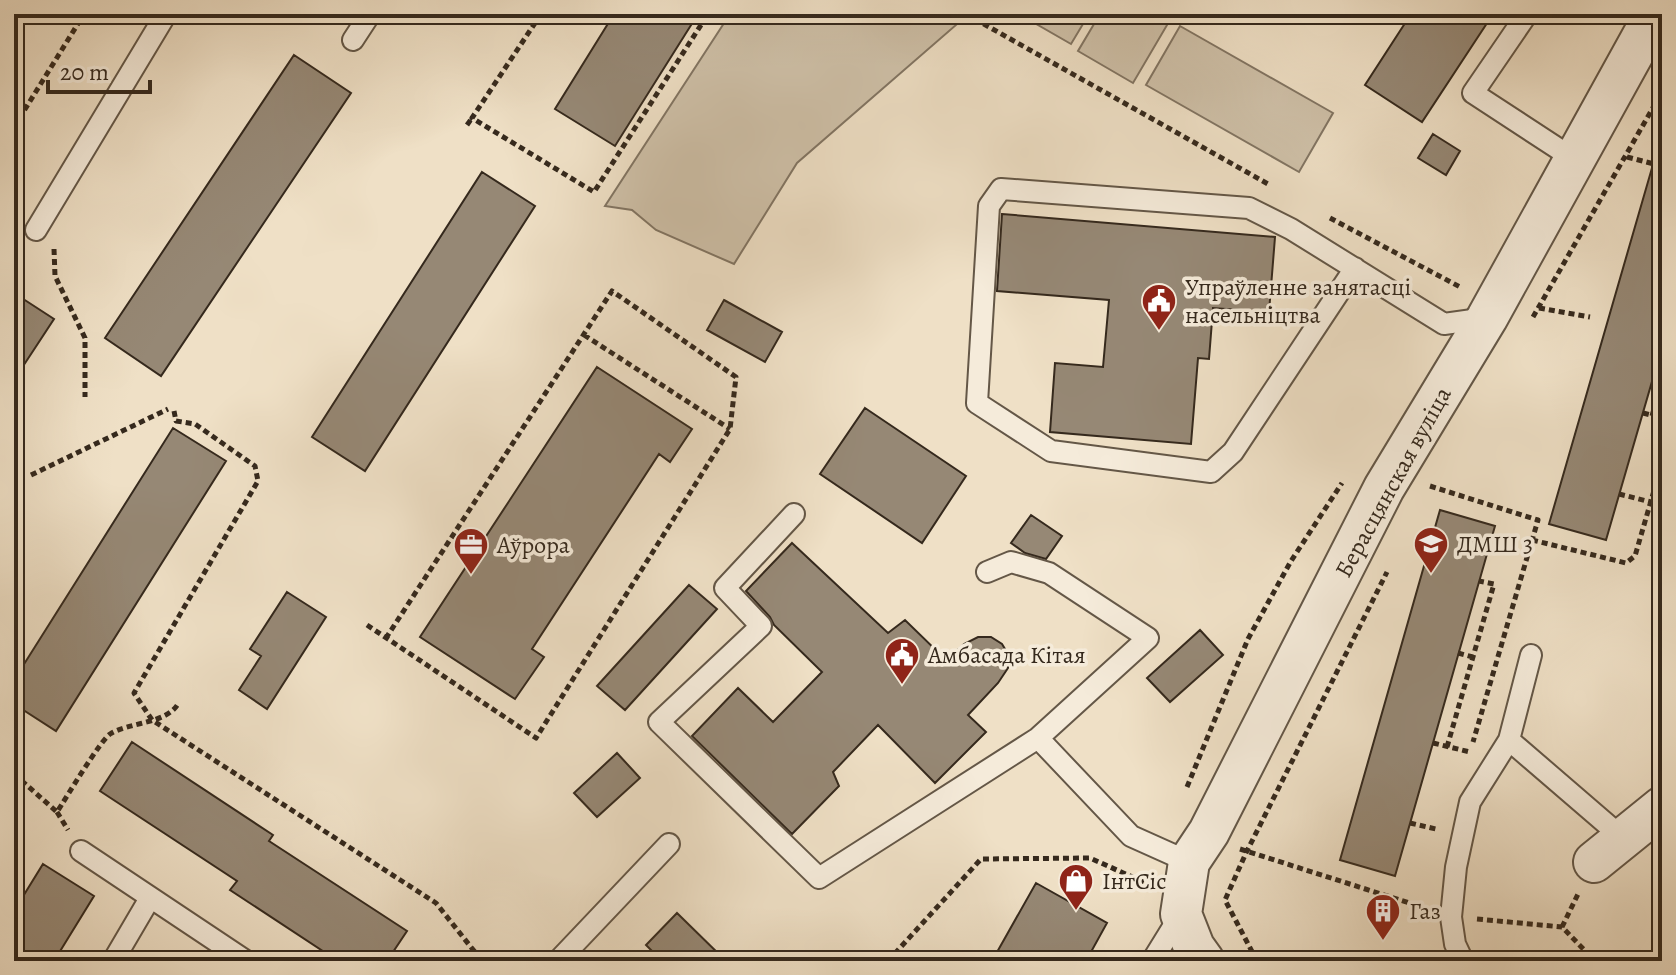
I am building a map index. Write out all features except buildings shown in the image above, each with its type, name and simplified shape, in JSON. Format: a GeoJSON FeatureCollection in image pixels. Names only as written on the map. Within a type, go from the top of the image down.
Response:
{"type":"FeatureCollection","features":[{"type":"Feature","properties":{"kind":"street","name":"Берасцянская вуліца"},"geometry":{"type":"LineString","coordinates":[[1184,892],[1209,832],[1477,304],[1574,159],[1655,14]]}},
{"type":"Feature","properties":{"kind":"street"},"geometry":{"type":"LineString","coordinates":[[1609,851],[1662,807]]}},
{"type":"Feature","properties":{"kind":"street"},"geometry":{"type":"LineString","coordinates":[[1184,892],[1194,947],[1204,961]]}},
{"type":"Feature","properties":{"kind":"lane"},"geometry":{"type":"LineString","coordinates":[[36,230],[166,14]]}},
{"type":"Feature","properties":{"kind":"lane"},"geometry":{"type":"LineString","coordinates":[[353,40],[370,14]]}},
{"type":"Feature","properties":{"kind":"lane"},"geometry":{"type":"LineString","coordinates":[[1527,14],[1473,93],[1574,159]]}},
{"type":"Feature","properties":{"kind":"lane"},"geometry":{"type":"LineString","coordinates":[[1355,268],[1233,452],[1211,472],[1051,451],[977,403],[989,206],[1001,189],[1249,208],[1291,229],[1355,268],[1444,324],[1477,304]]}},
{"type":"Feature","properties":{"kind":"lane"},"geometry":{"type":"LineString","coordinates":[[794,514],[725,588],[761,626],[659,722],[819,878],[1038,738],[1148,638],[1049,573],[1011,562],[987,572]]}},
{"type":"Feature","properties":{"kind":"lane"},"geometry":{"type":"LineString","coordinates":[[1463,961],[1455,944],[1451,917],[1456,867],[1470,802],[1509,740],[1531,655]]}},
{"type":"Feature","properties":{"kind":"lane"},"geometry":{"type":"LineString","coordinates":[[1038,738],[1184,892],[1152,961]]}},
{"type":"Feature","properties":{"kind":"lane"},"geometry":{"type":"LineString","coordinates":[[1509,740],[1609,851]]}},
{"type":"Feature","properties":{"kind":"lane"},"geometry":{"type":"LineString","coordinates":[[558,961],[669,844]]}},
{"type":"Feature","properties":{"kind":"lane"},"geometry":{"type":"LineString","coordinates":[[81,851],[246,961]]}},
{"type":"Feature","properties":{"kind":"lane"},"geometry":{"type":"LineString","coordinates":[[113,961],[150,898]]}},
{"type":"Feature","properties":{"kind":"path"},"geometry":{"type":"LineString","coordinates":[[14,127],[84,14]]}},
{"type":"Feature","properties":{"kind":"path"},"geometry":{"type":"LineString","coordinates":[[467,125],[541,14]]}},
{"type":"Feature","properties":{"kind":"path"},"geometry":{"type":"LineString","coordinates":[[472,118],[594,192],[708,14]]}},
{"type":"Feature","properties":{"kind":"path"},"geometry":{"type":"LineString","coordinates":[[966,14],[1277,189]]}},
{"type":"Feature","properties":{"kind":"path"},"geometry":{"type":"LineString","coordinates":[[1531,321],[1662,92]]}},
{"type":"Feature","properties":{"kind":"path"},"geometry":{"type":"LineString","coordinates":[[1627,157],[1662,166]]}},
{"type":"Feature","properties":{"kind":"path"},"geometry":{"type":"LineString","coordinates":[[1291,229],[1304,204],[1477,304]]}},
{"type":"Feature","properties":{"kind":"path"},"geometry":{"type":"LineString","coordinates":[[36,230],[54,243],[55,276],[85,338],[85,397]]}},
{"type":"Feature","properties":{"kind":"path"},"geometry":{"type":"LineString","coordinates":[[367,625],[386,638],[536,738],[730,429],[736,377],[612,291],[386,638]]}},
{"type":"Feature","properties":{"kind":"path"},"geometry":{"type":"LineString","coordinates":[[1539,308],[1590,317]]}},
{"type":"Feature","properties":{"kind":"path"},"geometry":{"type":"LineString","coordinates":[[584,335],[730,429]]}},
{"type":"Feature","properties":{"kind":"path"},"geometry":{"type":"LineString","coordinates":[[1652,416],[1662,380]]}},
{"type":"Feature","properties":{"kind":"path"},"geometry":{"type":"LineString","coordinates":[[31,475],[171,410],[176,421],[195,424],[255,466],[258,481],[134,693],[152,720],[436,903],[482,961]]}},
{"type":"Feature","properties":{"kind":"path"},"geometry":{"type":"LineString","coordinates":[[1643,413],[1662,418]]}},
{"type":"Feature","properties":{"kind":"path"},"geometry":{"type":"LineString","coordinates":[[1532,540],[1626,563],[1635,556],[1662,463]]}},
{"type":"Feature","properties":{"kind":"path"},"geometry":{"type":"LineString","coordinates":[[1437,474],[1430,486],[1538,520],[1466,766]]}},
{"type":"Feature","properties":{"kind":"path"},"geometry":{"type":"LineString","coordinates":[[1619,494],[1651,502]]}},
{"type":"Feature","properties":{"kind":"path"},"geometry":{"type":"LineString","coordinates":[[1257,961],[1225,900],[1387,571]]}},
{"type":"Feature","properties":{"kind":"path"},"geometry":{"type":"LineString","coordinates":[[1447,747],[1494,584],[1479,581]]}},
{"type":"Feature","properties":{"kind":"path"},"geometry":{"type":"LineString","coordinates":[[1458,653],[1473,657]]}},
{"type":"Feature","properties":{"kind":"path"},"geometry":{"type":"LineString","coordinates":[[14,774],[57,812],[109,735],[152,720],[175,709],[178,704]]}},
{"type":"Feature","properties":{"kind":"path"},"geometry":{"type":"LineString","coordinates":[[1433,743],[1470,752]]}},
{"type":"Feature","properties":{"kind":"path"},"geometry":{"type":"LineString","coordinates":[[1410,823],[1447,832]]}},
{"type":"Feature","properties":{"kind":"path"},"geometry":{"type":"LineString","coordinates":[[888,961],[981,859],[1090,858],[1184,892]]}},
{"type":"Feature","properties":{"kind":"path"},"geometry":{"type":"LineString","coordinates":[[1425,908],[1429,893]]}},
{"type":"Feature","properties":{"kind":"shaded area"},"geometry":{"type":"Polygon","coordinates":[[[730,14],[938,14],[956,25],[797,163],[734,264],[656,230],[632,210],[605,206],[730,14]]]}},
{"type":"Feature","properties":{"kind":"shaded area"},"geometry":{"type":"Polygon","coordinates":[[[1019,14],[1089,14],[1071,44],[1019,14]]]}},
{"type":"Feature","properties":{"kind":"shaded area"},"geometry":{"type":"Polygon","coordinates":[[[1100,14],[1159,14],[1170,20],[1133,83],[1078,51],[1100,14]]]}},
{"type":"Feature","properties":{"kind":"shaded area"},"geometry":{"type":"Polygon","coordinates":[[[1180,26],[1333,113],[1299,172],[1146,85],[1180,26]]]}},
{"type":"Feature","properties":{"kind":"place","name":"Упраўленне занятасці насельніцтва"},"geometry":{"type":"Point","coordinates":[1159,332]}},
{"type":"Feature","properties":{"kind":"place","name":"ДМШ 3"},"geometry":{"type":"Point","coordinates":[1431,575]}},
{"type":"Feature","properties":{"kind":"place","name":"Аўрора"},"geometry":{"type":"Point","coordinates":[471,576]}},
{"type":"Feature","properties":{"kind":"place","name":"Амбасада Кітая"},"geometry":{"type":"Point","coordinates":[902,686]}},
{"type":"Feature","properties":{"kind":"place","name":"ІнтСіс"},"geometry":{"type":"Point","coordinates":[1076,912]}},
{"type":"Feature","properties":{"kind":"place","name":"Газ"},"geometry":{"type":"Point","coordinates":[1383,942]}}]}
